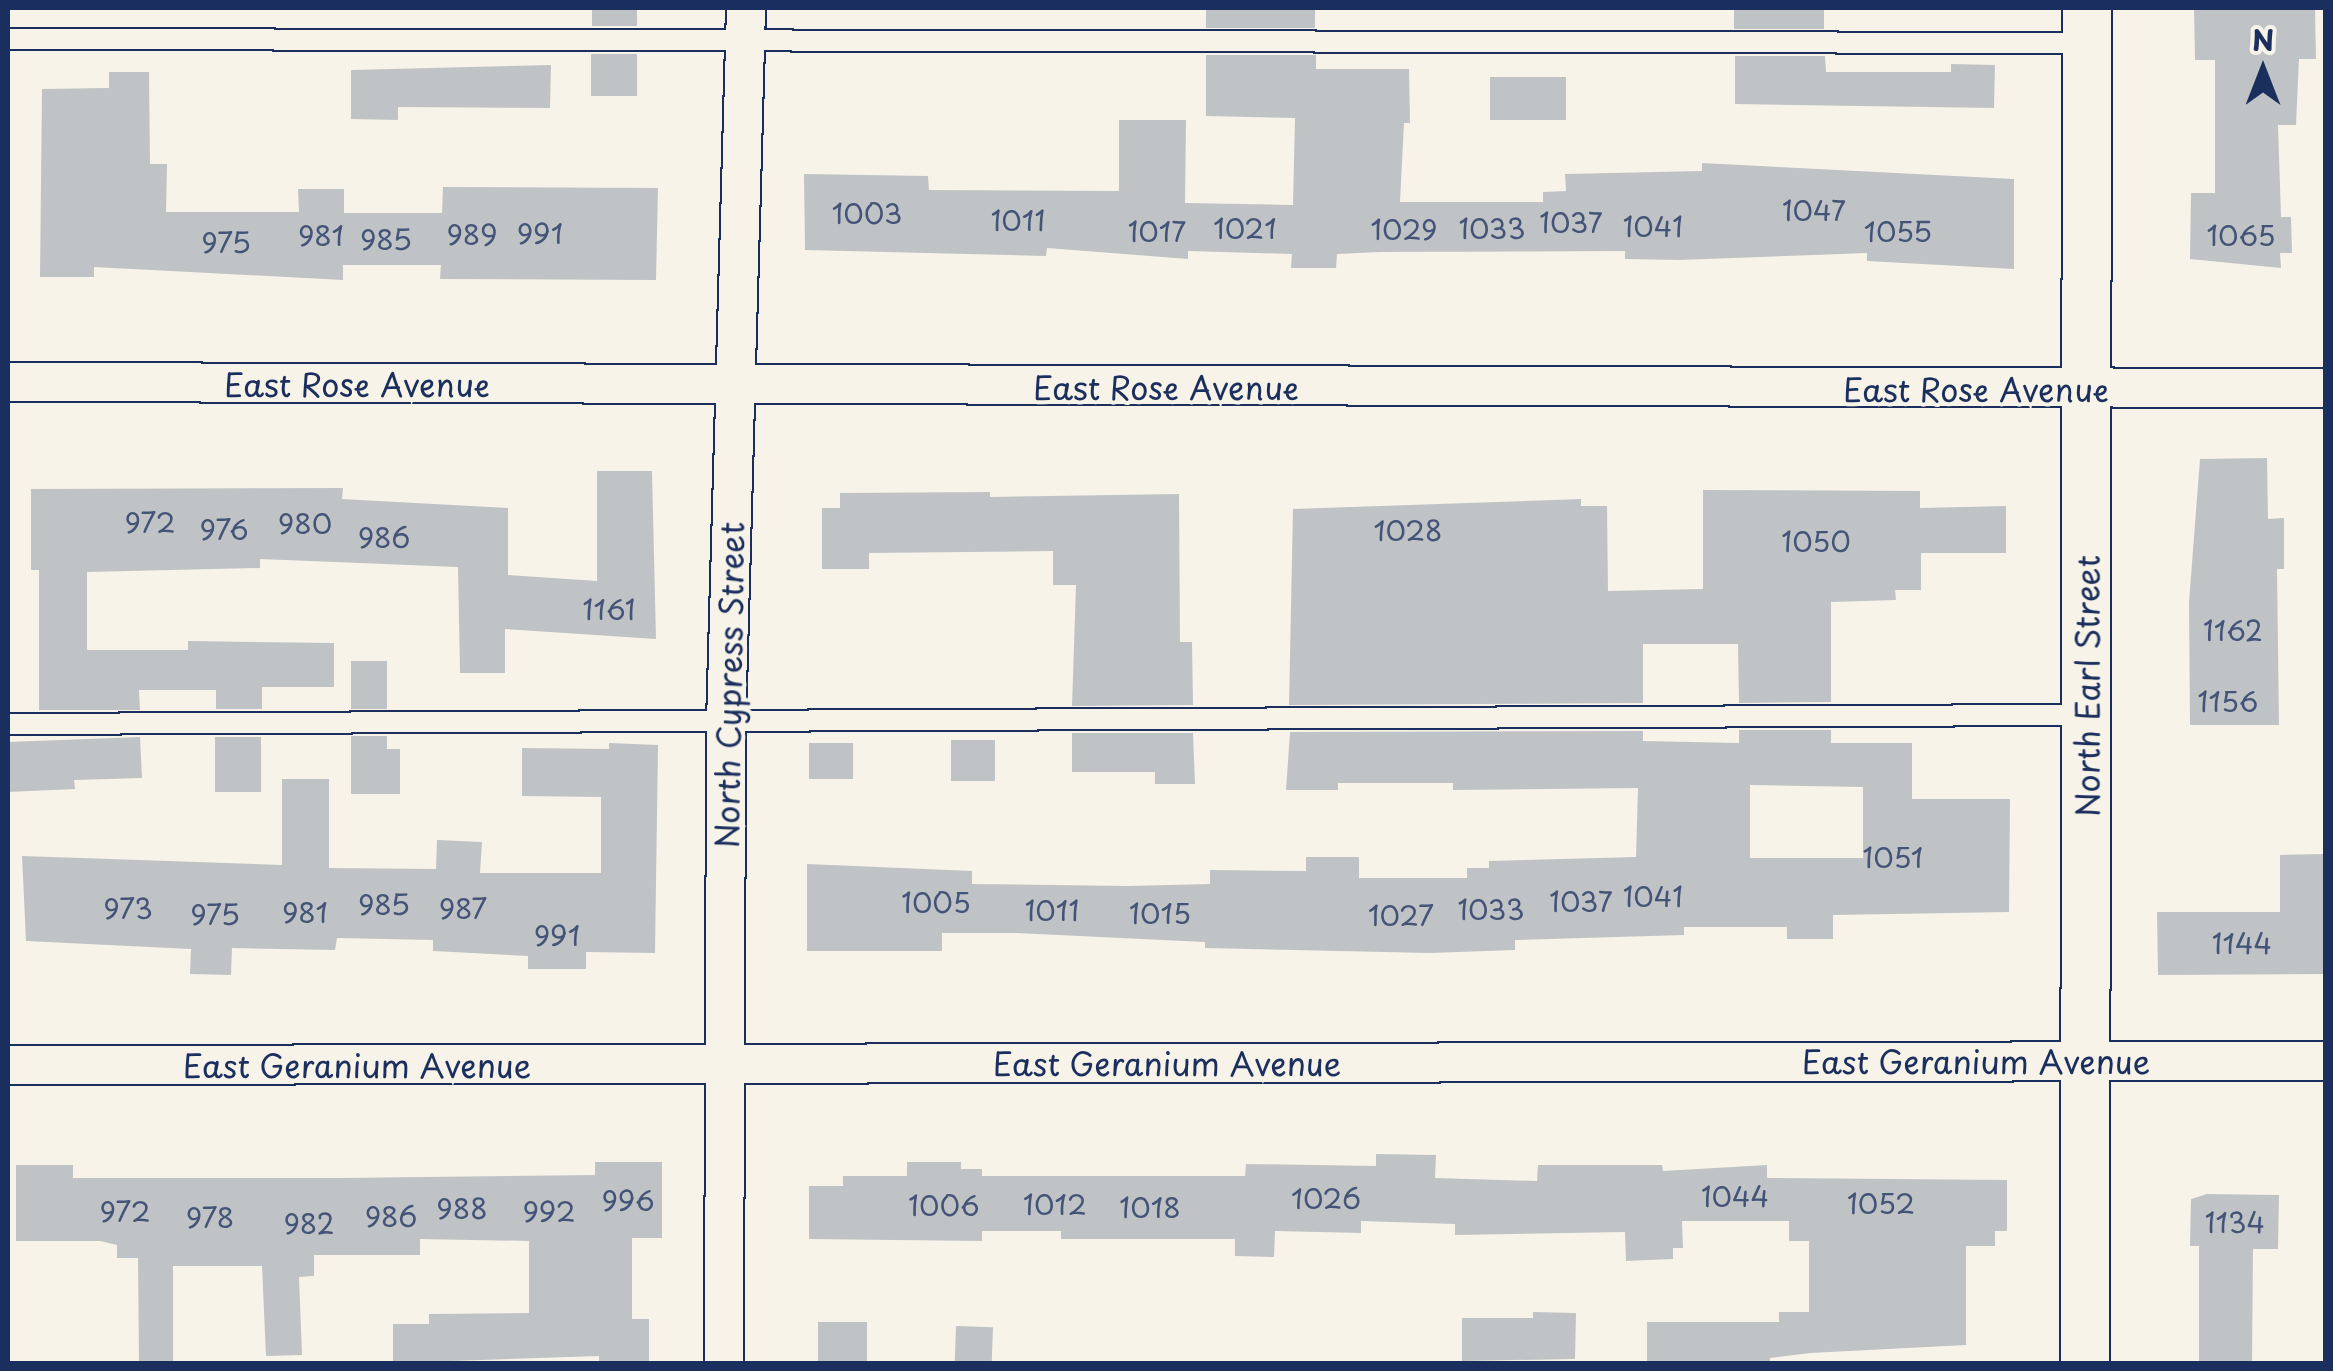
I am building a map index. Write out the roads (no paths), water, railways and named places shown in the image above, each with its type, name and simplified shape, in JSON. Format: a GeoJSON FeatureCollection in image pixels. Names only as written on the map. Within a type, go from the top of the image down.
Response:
{"type":"FeatureCollection","features":[{"type":"Feature","properties":{"kind":"street","name":"North Cypress Street"},"geometry":{"type":"LineString","coordinates":[[724,1364],[726,724],[746,23]]}},
{"type":"Feature","properties":{"kind":"street","name":"North Earl Street"},"geometry":{"type":"LineString","coordinates":[[2085,1364],[2087,25]]}},
{"type":"Feature","properties":{"kind":"street","name":"East Rose Avenue"},"geometry":{"type":"LineString","coordinates":[[8,382],[2326,388]]}},
{"type":"Feature","properties":{"kind":"street","name":"East Geranium Avenue"},"geometry":{"type":"LineString","coordinates":[[8,1065],[2326,1061]]}},
{"type":"Feature","properties":{"kind":"lane"},"geometry":{"type":"LineString","coordinates":[[8,39],[746,23],[2087,25]]}},
{"type":"Feature","properties":{"kind":"lane"},"geometry":{"type":"LineString","coordinates":[[8,724],[726,724],[2086,715]]}}]}
